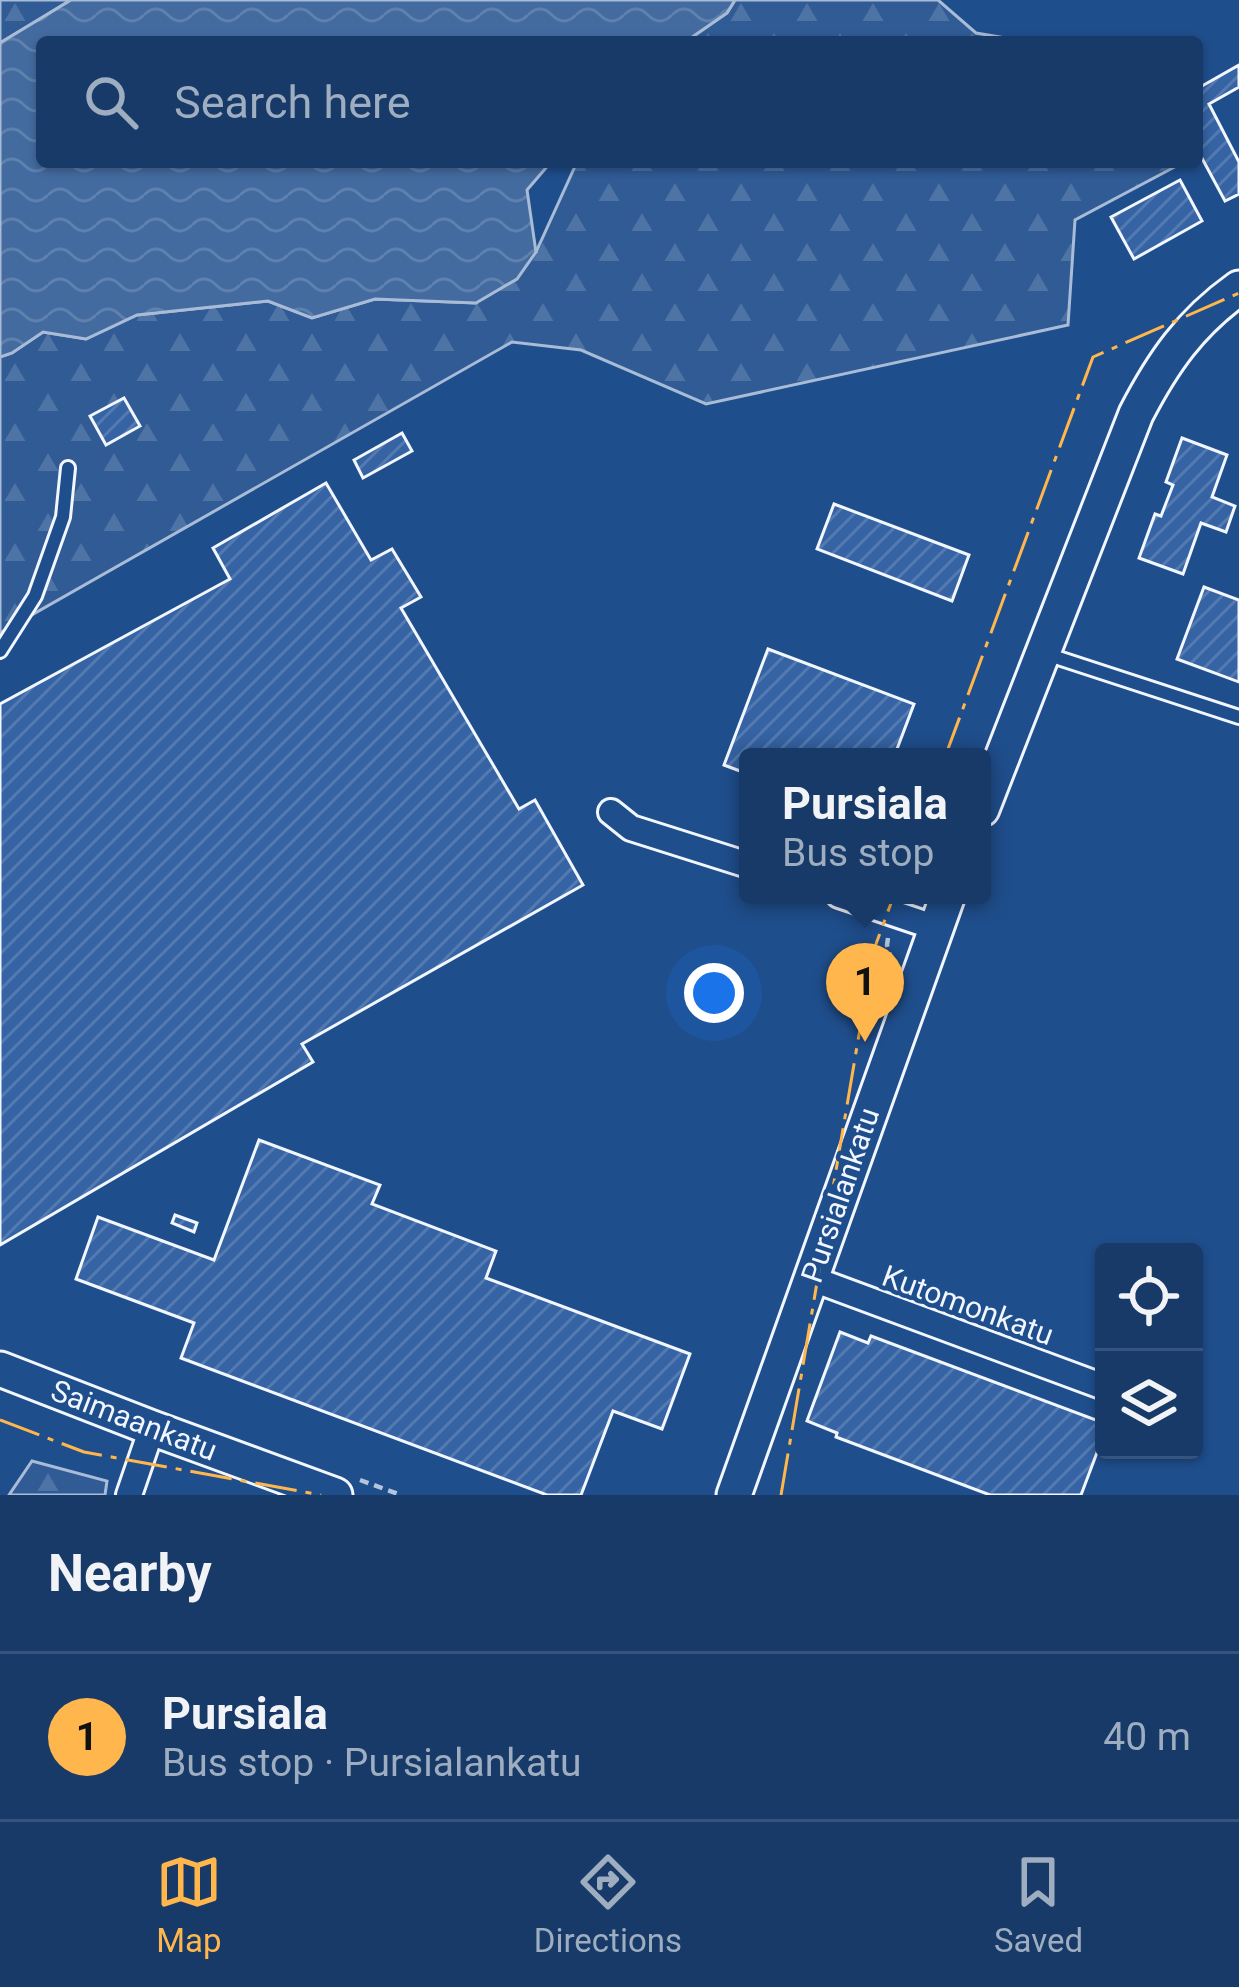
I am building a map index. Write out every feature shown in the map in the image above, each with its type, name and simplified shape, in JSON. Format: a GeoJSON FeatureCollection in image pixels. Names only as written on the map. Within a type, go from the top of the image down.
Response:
{"type":"FeatureCollection","features":[{"type":"Feature","properties":{"kind":"street"},"geometry":{"type":"LineString","coordinates":[[991,787],[1136,414],[1157,373],[1189,329],[1239,288]]}},
{"type":"Feature","properties":{"kind":"street"},"geometry":{"type":"LineString","coordinates":[[611,812],[631,828],[739,862]]}},
{"type":"Feature","properties":{"kind":"street"},"geometry":{"type":"LineString","coordinates":[[866,904],[934,927]]}},
{"type":"Feature","properties":{"kind":"street","name":"Pursialankatu"},"geometry":{"type":"LineString","coordinates":[[734,1495],[943,904]]}},
{"type":"Feature","properties":{"kind":"street","name":"Kutomonkatu"},"geometry":{"type":"LineString","coordinates":[[811,1278],[1095,1385]]}},
{"type":"Feature","properties":{"kind":"street","name":"Saimaankatu"},"geometry":{"type":"LineString","coordinates":[[0,1369],[335,1495]]}},
{"type":"Feature","properties":{"kind":"street"},"geometry":{"type":"LineString","coordinates":[[129,1495],[152,1428]]}},
{"type":"Feature","properties":{"kind":"lane"},"geometry":{"type":"LineString","coordinates":[[0,651],[35,596],[63,517],[68,468]]}},
{"type":"Feature","properties":{"kind":"lane"},"geometry":{"type":"LineString","coordinates":[[1045,653],[1239,717]]}},
{"type":"Feature","properties":{"kind":"green space"},"geometry":{"type":"Polygon","coordinates":[[[0,0],[71,0],[0,43],[0,0]]]}},
{"type":"Feature","properties":{"kind":"green space"},"geometry":{"type":"Polygon","coordinates":[[[735,0],[938,0],[976,33],[994,36],[694,36],[727,13],[735,0]]]}},
{"type":"Feature","properties":{"kind":"green space"},"geometry":{"type":"Polygon","coordinates":[[[574,168],[1173,168],[1075,220],[1068,325],[706,404],[581,350],[512,342],[0,633],[0,357],[43,332],[86,339],[137,315],[268,301],[312,318],[375,299],[476,303],[536,252],[574,168]]]}},
{"type":"Feature","properties":{"kind":"green space"},"geometry":{"type":"Polygon","coordinates":[[[32,1461],[107,1481],[105,1495],[9,1495],[32,1461]]]}},
{"type":"Feature","properties":{"kind":"water"},"geometry":{"type":"Polygon","coordinates":[[[71,0],[735,0],[727,13],[694,36],[36,36],[36,168],[546,168],[527,190],[536,252],[517,279],[476,303],[375,299],[312,318],[268,301],[137,315],[86,339],[43,332],[0,357],[0,43],[71,0]]]}},
{"type":"Feature","properties":{"kind":"building"},"geometry":{"type":"Polygon","coordinates":[[[1239,65],[1239,87],[1209,104],[1239,162],[1239,194],[1225,201],[1203,160],[1203,85],[1239,65]]]}},
{"type":"Feature","properties":{"kind":"building"},"geometry":{"type":"Polygon","coordinates":[[[1180,180],[1202,221],[1134,259],[1111,217],[1180,180]]]}},
{"type":"Feature","properties":{"kind":"building"},"geometry":{"type":"Polygon","coordinates":[[[124,398],[140,426],[106,445],[90,416],[124,398]]]}},
{"type":"Feature","properties":{"kind":"building"},"geometry":{"type":"Polygon","coordinates":[[[402,433],[412,451],[363,478],[354,460],[402,433]]]}},
{"type":"Feature","properties":{"kind":"building"},"geometry":{"type":"Polygon","coordinates":[[[1182,438],[1227,455],[1212,497],[1235,506],[1226,532],[1201,523],[1183,574],[1139,558],[1155,514],[1161,516],[1173,485],[1166,482],[1182,438]]]}},
{"type":"Feature","properties":{"kind":"building"},"geometry":{"type":"Polygon","coordinates":[[[326,483],[371,560],[392,549],[421,597],[401,608],[519,809],[535,800],[583,885],[302,1044],[313,1062],[0,1245],[0,704],[230,579],[213,548],[326,483]]]}},
{"type":"Feature","properties":{"kind":"building"},"geometry":{"type":"Polygon","coordinates":[[[834,504],[969,555],[952,601],[817,549],[834,504]]]}},
{"type":"Feature","properties":{"kind":"building"},"geometry":{"type":"Polygon","coordinates":[[[1204,587],[1239,600],[1239,682],[1177,659],[1204,587]]]}},
{"type":"Feature","properties":{"kind":"building"},"geometry":{"type":"Polygon","coordinates":[[[768,649],[914,704],[897,748],[739,748],[739,771],[724,765],[768,649]]]}},
{"type":"Feature","properties":{"kind":"building"},"geometry":{"type":"Polygon","coordinates":[[[259,1140],[380,1185],[372,1204],[496,1251],[486,1278],[690,1354],[662,1429],[613,1411],[581,1495],[547,1495],[181,1358],[194,1323],[76,1279],[98,1217],[214,1260],[259,1140]]]}},
{"type":"Feature","properties":{"kind":"building"},"geometry":{"type":"Polygon","coordinates":[[[175,1215],[197,1223],[194,1232],[172,1223],[175,1215]]]}},
{"type":"Feature","properties":{"kind":"building"},"geometry":{"type":"Polygon","coordinates":[[[840,1332],[868,1343],[871,1336],[1095,1420],[1095,1458],[1081,1495],[990,1495],[836,1437],[837,1433],[807,1421],[840,1332]]]}},
{"type":"Feature","properties":{"kind":"power"},"geometry":{"type":"LineString","coordinates":[[948,748],[1093,357],[1239,293]]}},
{"type":"Feature","properties":{"kind":"power"},"geometry":{"type":"LineString","coordinates":[[781,1495],[873,952],[891,904]]}},
{"type":"Feature","properties":{"kind":"power"},"geometry":{"type":"LineString","coordinates":[[0,1420],[84,1452],[321,1495]]}},
{"type":"Feature","properties":{"kind":"place","name":"Pursiala"},"geometry":{"type":"Point","coordinates":[865,1042]}}]}
